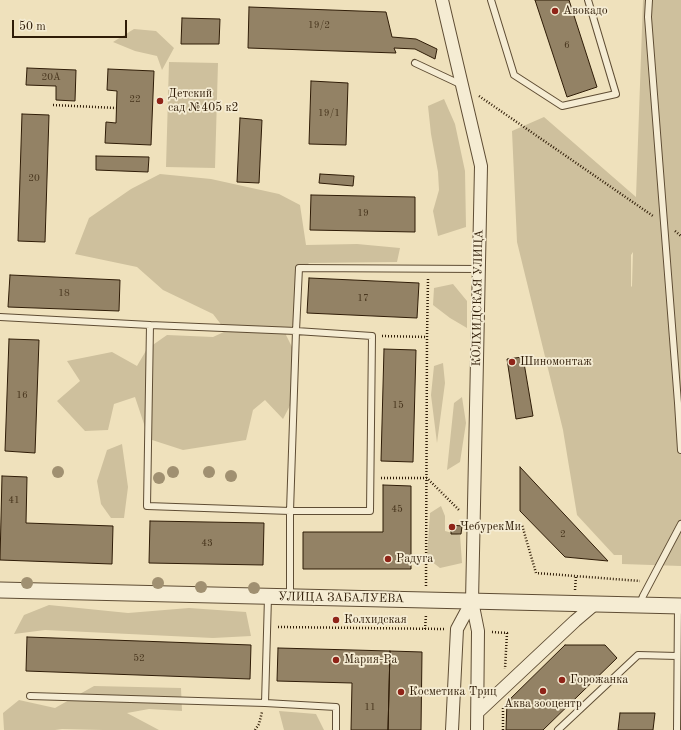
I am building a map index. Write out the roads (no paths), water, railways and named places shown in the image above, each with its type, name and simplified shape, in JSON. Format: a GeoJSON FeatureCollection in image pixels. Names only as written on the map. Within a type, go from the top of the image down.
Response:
{"type":"FeatureCollection","features":[{"type":"Feature","properties":{"kind":"street","name":"КОЛХИДСКАЯ УЛИЦА"},"geometry":{"type":"LineString","coordinates":[[442,0],[481,166],[472,601],[478,631],[477,730]]}},
{"type":"Feature","properties":{"kind":"street","name":"УЛИЦА ЗАБАЛУЕВА"},"geometry":{"type":"LineString","coordinates":[[0,590],[679,606]]}},
{"type":"Feature","properties":{"kind":"street","name":"КОЛХИДСКАЯ УЛИЦА"},"geometry":{"type":"LineString","coordinates":[[452,730],[457,629],[472,601]]}},
{"type":"Feature","properties":{"kind":"street"},"geometry":{"type":"LineString","coordinates":[[478,712],[575,620],[595,604]]}},
{"type":"Feature","properties":{"kind":"lane"},"geometry":{"type":"LineString","coordinates":[[491,0],[514,75],[562,106],[616,94],[588,0]]}},
{"type":"Feature","properties":{"kind":"lane"},"geometry":{"type":"LineString","coordinates":[[649,0],[648,17],[681,450]]}},
{"type":"Feature","properties":{"kind":"lane"},"geometry":{"type":"LineString","coordinates":[[415,63],[462,84]]}},
{"type":"Feature","properties":{"kind":"lane"},"geometry":{"type":"LineString","coordinates":[[290,597],[290,511],[299,268],[479,268]]}},
{"type":"Feature","properties":{"kind":"lane"},"geometry":{"type":"LineString","coordinates":[[0,317],[372,336],[370,511],[290,511],[147,506],[150,325]]}},
{"type":"Feature","properties":{"kind":"lane"},"geometry":{"type":"LineString","coordinates":[[640,605],[681,524]]}},
{"type":"Feature","properties":{"kind":"lane"},"geometry":{"type":"LineString","coordinates":[[265,702],[268,596]]}},
{"type":"Feature","properties":{"kind":"lane"},"geometry":{"type":"LineString","coordinates":[[677,730],[679,606]]}},
{"type":"Feature","properties":{"kind":"lane"},"geometry":{"type":"LineString","coordinates":[[558,730],[638,655],[677,656]]}},
{"type":"Feature","properties":{"kind":"lane"},"geometry":{"type":"LineString","coordinates":[[30,696],[265,702],[336,707],[336,730]]}},
{"type":"Feature","properties":{"kind":"place","name":"Авокадо"},"geometry":{"type":"Point","coordinates":[555,11]}},
{"type":"Feature","properties":{"kind":"place","name":"Детский сад №405 к2"},"geometry":{"type":"Point","coordinates":[160,101]}},
{"type":"Feature","properties":{"kind":"place","name":"Шиномонтаж"},"geometry":{"type":"Point","coordinates":[512,362]}},
{"type":"Feature","properties":{"kind":"place","name":"ЧебурекМи"},"geometry":{"type":"Point","coordinates":[452,527]}},
{"type":"Feature","properties":{"kind":"place","name":"Радуга"},"geometry":{"type":"Point","coordinates":[388,559]}},
{"type":"Feature","properties":{"kind":"place","name":"Колхидская"},"geometry":{"type":"Point","coordinates":[336,620]}},
{"type":"Feature","properties":{"kind":"place","name":"Мария-Ра"},"geometry":{"type":"Point","coordinates":[336,660]}},
{"type":"Feature","properties":{"kind":"place","name":"Горожанка"},"geometry":{"type":"Point","coordinates":[562,680]}},
{"type":"Feature","properties":{"kind":"place","name":"Аква зооцентр"},"geometry":{"type":"Point","coordinates":[543,691]}},
{"type":"Feature","properties":{"kind":"place","name":"Косметика Триц"},"geometry":{"type":"Point","coordinates":[401,692]}}]}
